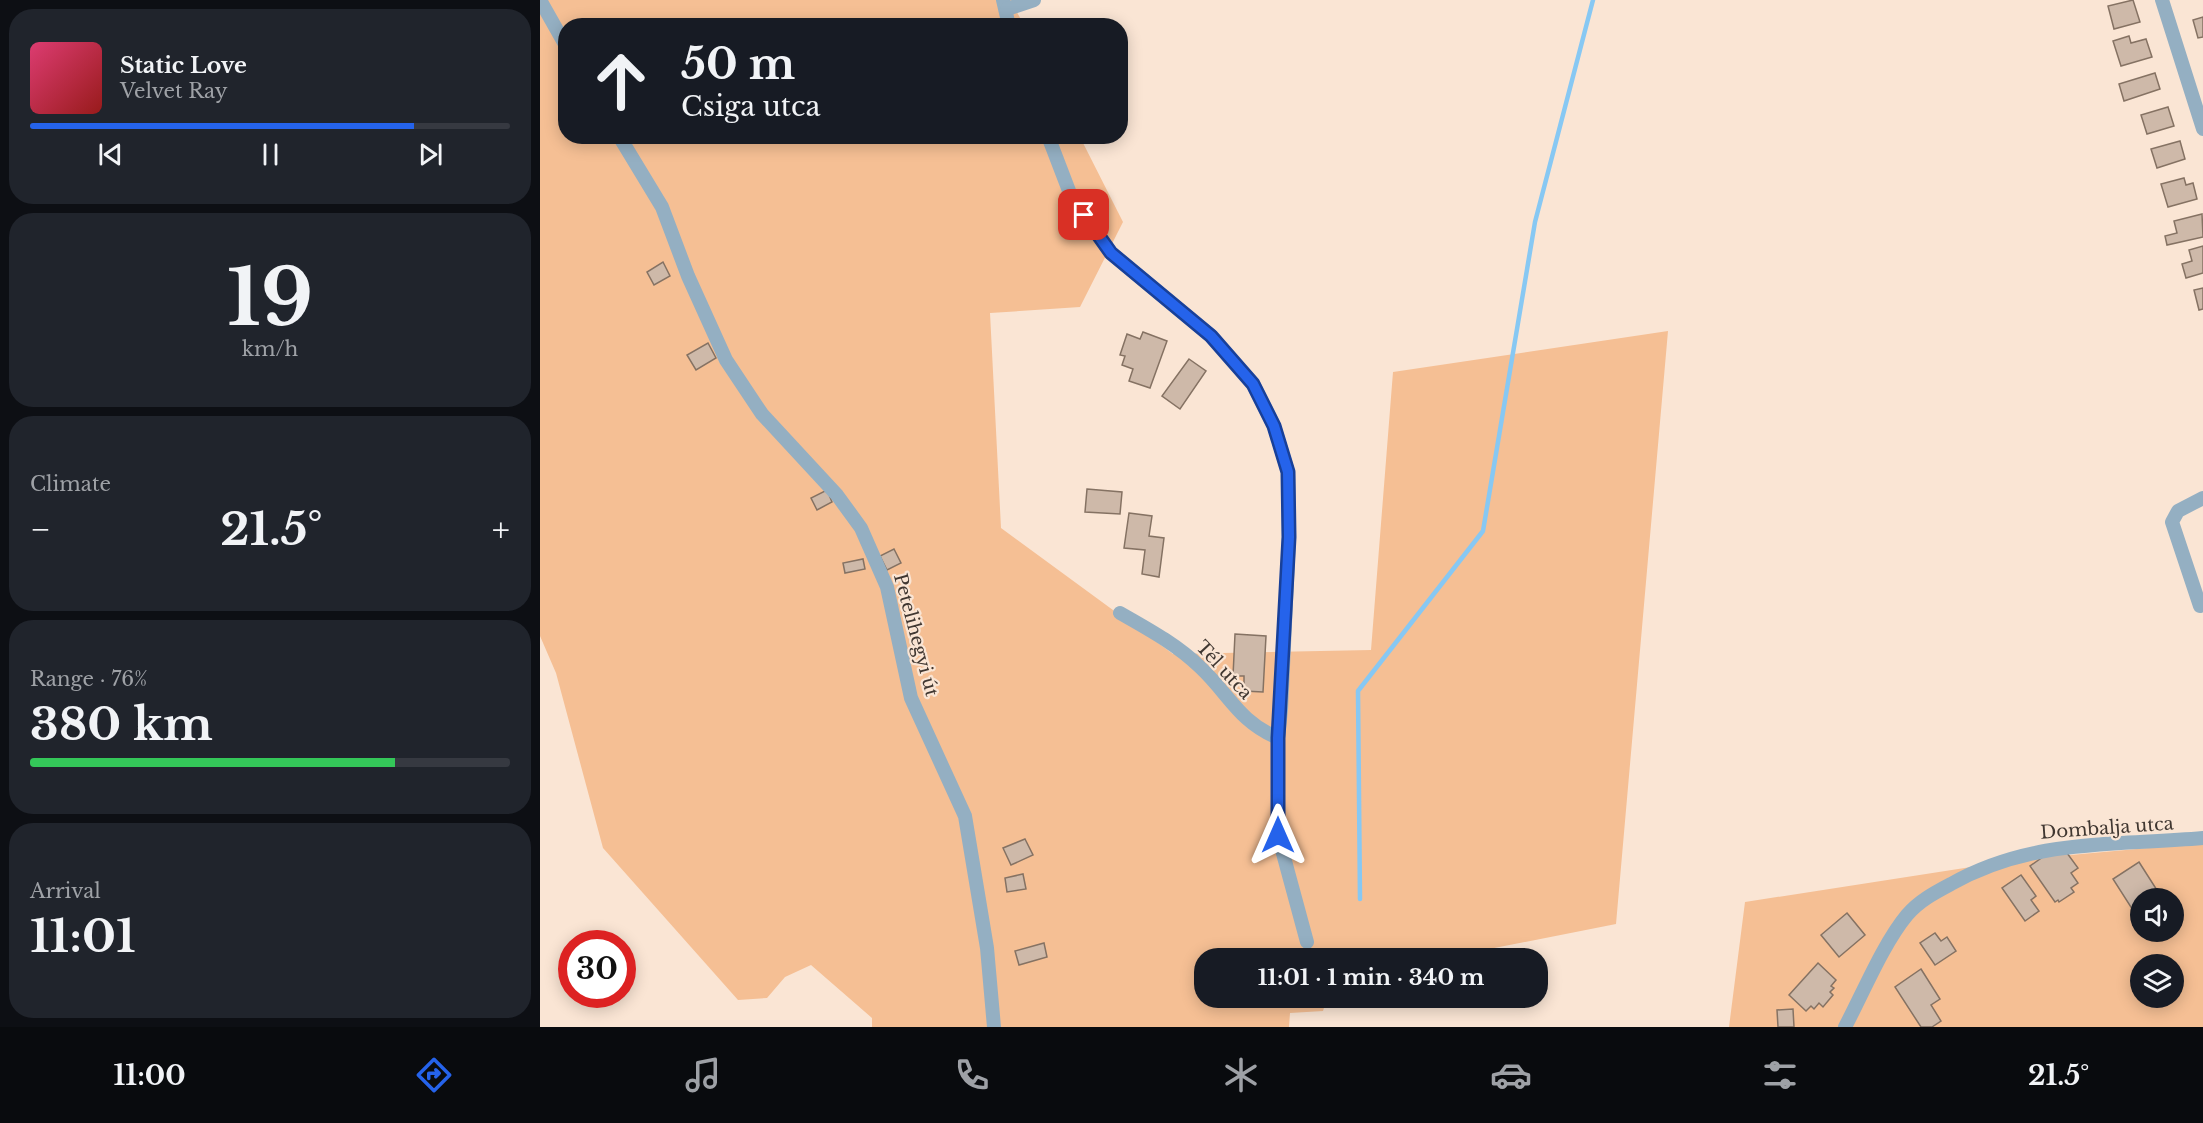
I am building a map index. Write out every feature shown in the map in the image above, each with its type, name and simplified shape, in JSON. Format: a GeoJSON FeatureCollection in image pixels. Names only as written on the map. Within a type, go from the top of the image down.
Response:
{"type":"FeatureCollection","features":[{"type":"Feature","properties":{"kind":"street"},"geometry":{"type":"LineString","coordinates":[[540,0],[558,32]]}},
{"type":"Feature","properties":{"kind":"street"},"geometry":{"type":"LineString","coordinates":[[1005,5],[1034,0]]}},
{"type":"Feature","properties":{"kind":"street"},"geometry":{"type":"LineString","coordinates":[[2162,0],[2203,129]]}},
{"type":"Feature","properties":{"kind":"street","name":"Petelihegyi út"},"geometry":{"type":"LineString","coordinates":[[624,144],[662,207],[688,276],[726,360],[762,414],[837,495],[855,520],[887,586],[911,698],[965,816],[987,948],[994,1027]]}},
{"type":"Feature","properties":{"kind":"street"},"geometry":{"type":"LineString","coordinates":[[1051,144],[1071,196],[1111,253],[1211,336],[1253,384],[1274,426],[1288,472],[1289,537],[1278,738],[1278,835],[1307,942]]}},
{"type":"Feature","properties":{"kind":"street"},"geometry":{"type":"LineString","coordinates":[[2200,606],[2172,522],[2178,512],[2203,498]]}},
{"type":"Feature","properties":{"kind":"street","name":"Tél utca"},"geometry":{"type":"LineString","coordinates":[[1120,613],[1178,647],[1203,669],[1243,718],[1258,730],[1278,738]]}},
{"type":"Feature","properties":{"kind":"street","name":"Dombalja utca"},"geometry":{"type":"LineString","coordinates":[[1845,1027],[1906,916],[1921,901],[1960,878],[2017,855],[2043,849],[2203,838]]}},
{"type":"Feature","properties":{"kind":"shaded area"},"geometry":{"type":"Polygon","coordinates":[[[540,0],[1023,0],[1013,5],[1020,18],[558,18],[558,144],[1084,144],[1123,222],[1080,307],[990,313],[1001,528],[1173,654],[1371,650],[1393,372],[1668,331],[1616,924],[1494,948],[1194,948],[1194,1008],[1324,1008],[1323,1011],[1290,1013],[1289,1027],[872,1027],[872,1018],[811,965],[785,977],[767,998],[738,1000],[603,848],[556,673],[540,636],[540,0]]]}},
{"type":"Feature","properties":{"kind":"shaded area"},"geometry":{"type":"Polygon","coordinates":[[[2203,843],[2203,1027],[1729,1027],[1745,902],[2016,860],[2203,843]]]}},
{"type":"Feature","properties":{"kind":"building"},"geometry":{"type":"Polygon","coordinates":[[[2133,0],[2140,22],[2114,29],[2108,6],[2133,0]]]}},
{"type":"Feature","properties":{"kind":"building"},"geometry":{"type":"Polygon","coordinates":[[[2203,17],[2203,37],[2198,38],[2193,20],[2203,17]]]}},
{"type":"Feature","properties":{"kind":"building"},"geometry":{"type":"Polygon","coordinates":[[[2129,36],[2131,43],[2146,39],[2152,57],[2121,66],[2113,41],[2129,36]]]}},
{"type":"Feature","properties":{"kind":"building"},"geometry":{"type":"Polygon","coordinates":[[[2155,73],[2160,89],[2124,101],[2119,84],[2155,73]]]}},
{"type":"Feature","properties":{"kind":"building"},"geometry":{"type":"Polygon","coordinates":[[[2168,107],[2174,126],[2147,134],[2141,115],[2168,107]]]}},
{"type":"Feature","properties":{"kind":"building"},"geometry":{"type":"Polygon","coordinates":[[[2180,141],[2185,159],[2157,168],[2151,149],[2180,141]]]}},
{"type":"Feature","properties":{"kind":"building"},"geometry":{"type":"Polygon","coordinates":[[[2184,178],[2186,185],[2193,183],[2197,199],[2168,207],[2161,184],[2184,178]]]}},
{"type":"Feature","properties":{"kind":"building"},"geometry":{"type":"Polygon","coordinates":[[[2202,214],[2203,237],[2167,245],[2165,236],[2177,233],[2174,221],[2202,214]]]}},
{"type":"Feature","properties":{"kind":"building"},"geometry":{"type":"Polygon","coordinates":[[[2203,246],[2203,273],[2186,278],[2182,264],[2192,261],[2189,250],[2203,246]]]}},
{"type":"Feature","properties":{"kind":"building"},"geometry":{"type":"Polygon","coordinates":[[[663,262],[670,276],[654,285],[647,272],[663,262]]]}},
{"type":"Feature","properties":{"kind":"building"},"geometry":{"type":"Polygon","coordinates":[[[2203,288],[2203,309],[2199,310],[2194,290],[2203,288]]]}},
{"type":"Feature","properties":{"kind":"building"},"geometry":{"type":"Polygon","coordinates":[[[1143,332],[1167,341],[1150,388],[1129,381],[1133,369],[1122,365],[1125,356],[1120,355],[1127,334],[1140,339],[1143,332]]]}},
{"type":"Feature","properties":{"kind":"building"},"geometry":{"type":"Polygon","coordinates":[[[708,343],[716,358],[696,370],[687,355],[708,343]]]}},
{"type":"Feature","properties":{"kind":"building"},"geometry":{"type":"Polygon","coordinates":[[[1189,359],[1206,371],[1180,409],[1162,396],[1189,359]]]}},
{"type":"Feature","properties":{"kind":"building"},"geometry":{"type":"Polygon","coordinates":[[[1087,489],[1122,492],[1120,514],[1085,512],[1087,489]]]}},
{"type":"Feature","properties":{"kind":"building"},"geometry":{"type":"Polygon","coordinates":[[[827,490],[832,502],[817,510],[811,498],[827,490]]]}},
{"type":"Feature","properties":{"kind":"building"},"geometry":{"type":"Polygon","coordinates":[[[1129,513],[1152,516],[1149,536],[1164,538],[1159,577],[1142,574],[1145,550],[1124,548],[1129,513]]]}},
{"type":"Feature","properties":{"kind":"building"},"geometry":{"type":"Polygon","coordinates":[[[894,549],[901,563],[887,570],[880,556],[894,549]]]}},
{"type":"Feature","properties":{"kind":"building"},"geometry":{"type":"Polygon","coordinates":[[[863,559],[865,569],[845,573],[843,563],[863,559]]]}},
{"type":"Feature","properties":{"kind":"building"},"geometry":{"type":"Polygon","coordinates":[[[1235,634],[1266,636],[1263,692],[1244,691],[1244,676],[1233,676],[1235,634]]]}},
{"type":"Feature","properties":{"kind":"building"},"geometry":{"type":"Polygon","coordinates":[[[1025,839],[1033,855],[1011,865],[1003,848],[1025,839]]]}},
{"type":"Feature","properties":{"kind":"building"},"geometry":{"type":"Polygon","coordinates":[[[2050,852],[2067,853],[2078,868],[2071,873],[2078,883],[2071,888],[2074,892],[2059,902],[2058,900],[2055,902],[2030,866],[2050,852]]]}},
{"type":"Feature","properties":{"kind":"building"},"geometry":{"type":"Polygon","coordinates":[[[2139,862],[2156,888],[2130,888],[2130,906],[2113,879],[2139,862]]]}},
{"type":"Feature","properties":{"kind":"building"},"geometry":{"type":"Polygon","coordinates":[[[1023,874],[1026,889],[1007,892],[1005,878],[1023,874]]]}},
{"type":"Feature","properties":{"kind":"building"},"geometry":{"type":"Polygon","coordinates":[[[2021,875],[2036,896],[2031,900],[2039,911],[2025,921],[2002,888],[2021,875]]]}},
{"type":"Feature","properties":{"kind":"building"},"geometry":{"type":"Polygon","coordinates":[[[1847,913],[1865,935],[1839,957],[1821,935],[1847,913]]]}},
{"type":"Feature","properties":{"kind":"building"},"geometry":{"type":"Polygon","coordinates":[[[1935,933],[1941,941],[1947,937],[1956,951],[1935,965],[1920,943],[1935,933]]]}},
{"type":"Feature","properties":{"kind":"building"},"geometry":{"type":"Polygon","coordinates":[[[1044,943],[1047,957],[1019,965],[1015,951],[1044,943]]]}},
{"type":"Feature","properties":{"kind":"building"},"geometry":{"type":"Polygon","coordinates":[[[1818,963],[1836,980],[1831,986],[1834,988],[1830,992],[1833,995],[1823,1007],[1819,1003],[1814,1009],[1811,1006],[1806,1011],[1789,995],[1818,963]]]}},
{"type":"Feature","properties":{"kind":"building"},"geometry":{"type":"Polygon","coordinates":[[[1921,969],[1940,999],[1931,1005],[1941,1021],[1932,1027],[1921,1027],[1895,987],[1921,969]]]}},
{"type":"Feature","properties":{"kind":"building"},"geometry":{"type":"Polygon","coordinates":[[[1793,1009],[1794,1027],[1778,1027],[1777,1010],[1793,1009]]]}},
{"type":"Feature","properties":{"kind":"waterway"},"geometry":{"type":"LineString","coordinates":[[1360,899],[1358,691],[1483,531],[1535,222],[1593,0]]}},
{"type":"Feature","properties":{"kind":"route"},"geometry":{"type":"LineString","coordinates":[[1084,215],[1111,253],[1211,336],[1253,384],[1274,426],[1288,472],[1289,537],[1278,738],[1278,835]]}}]}
